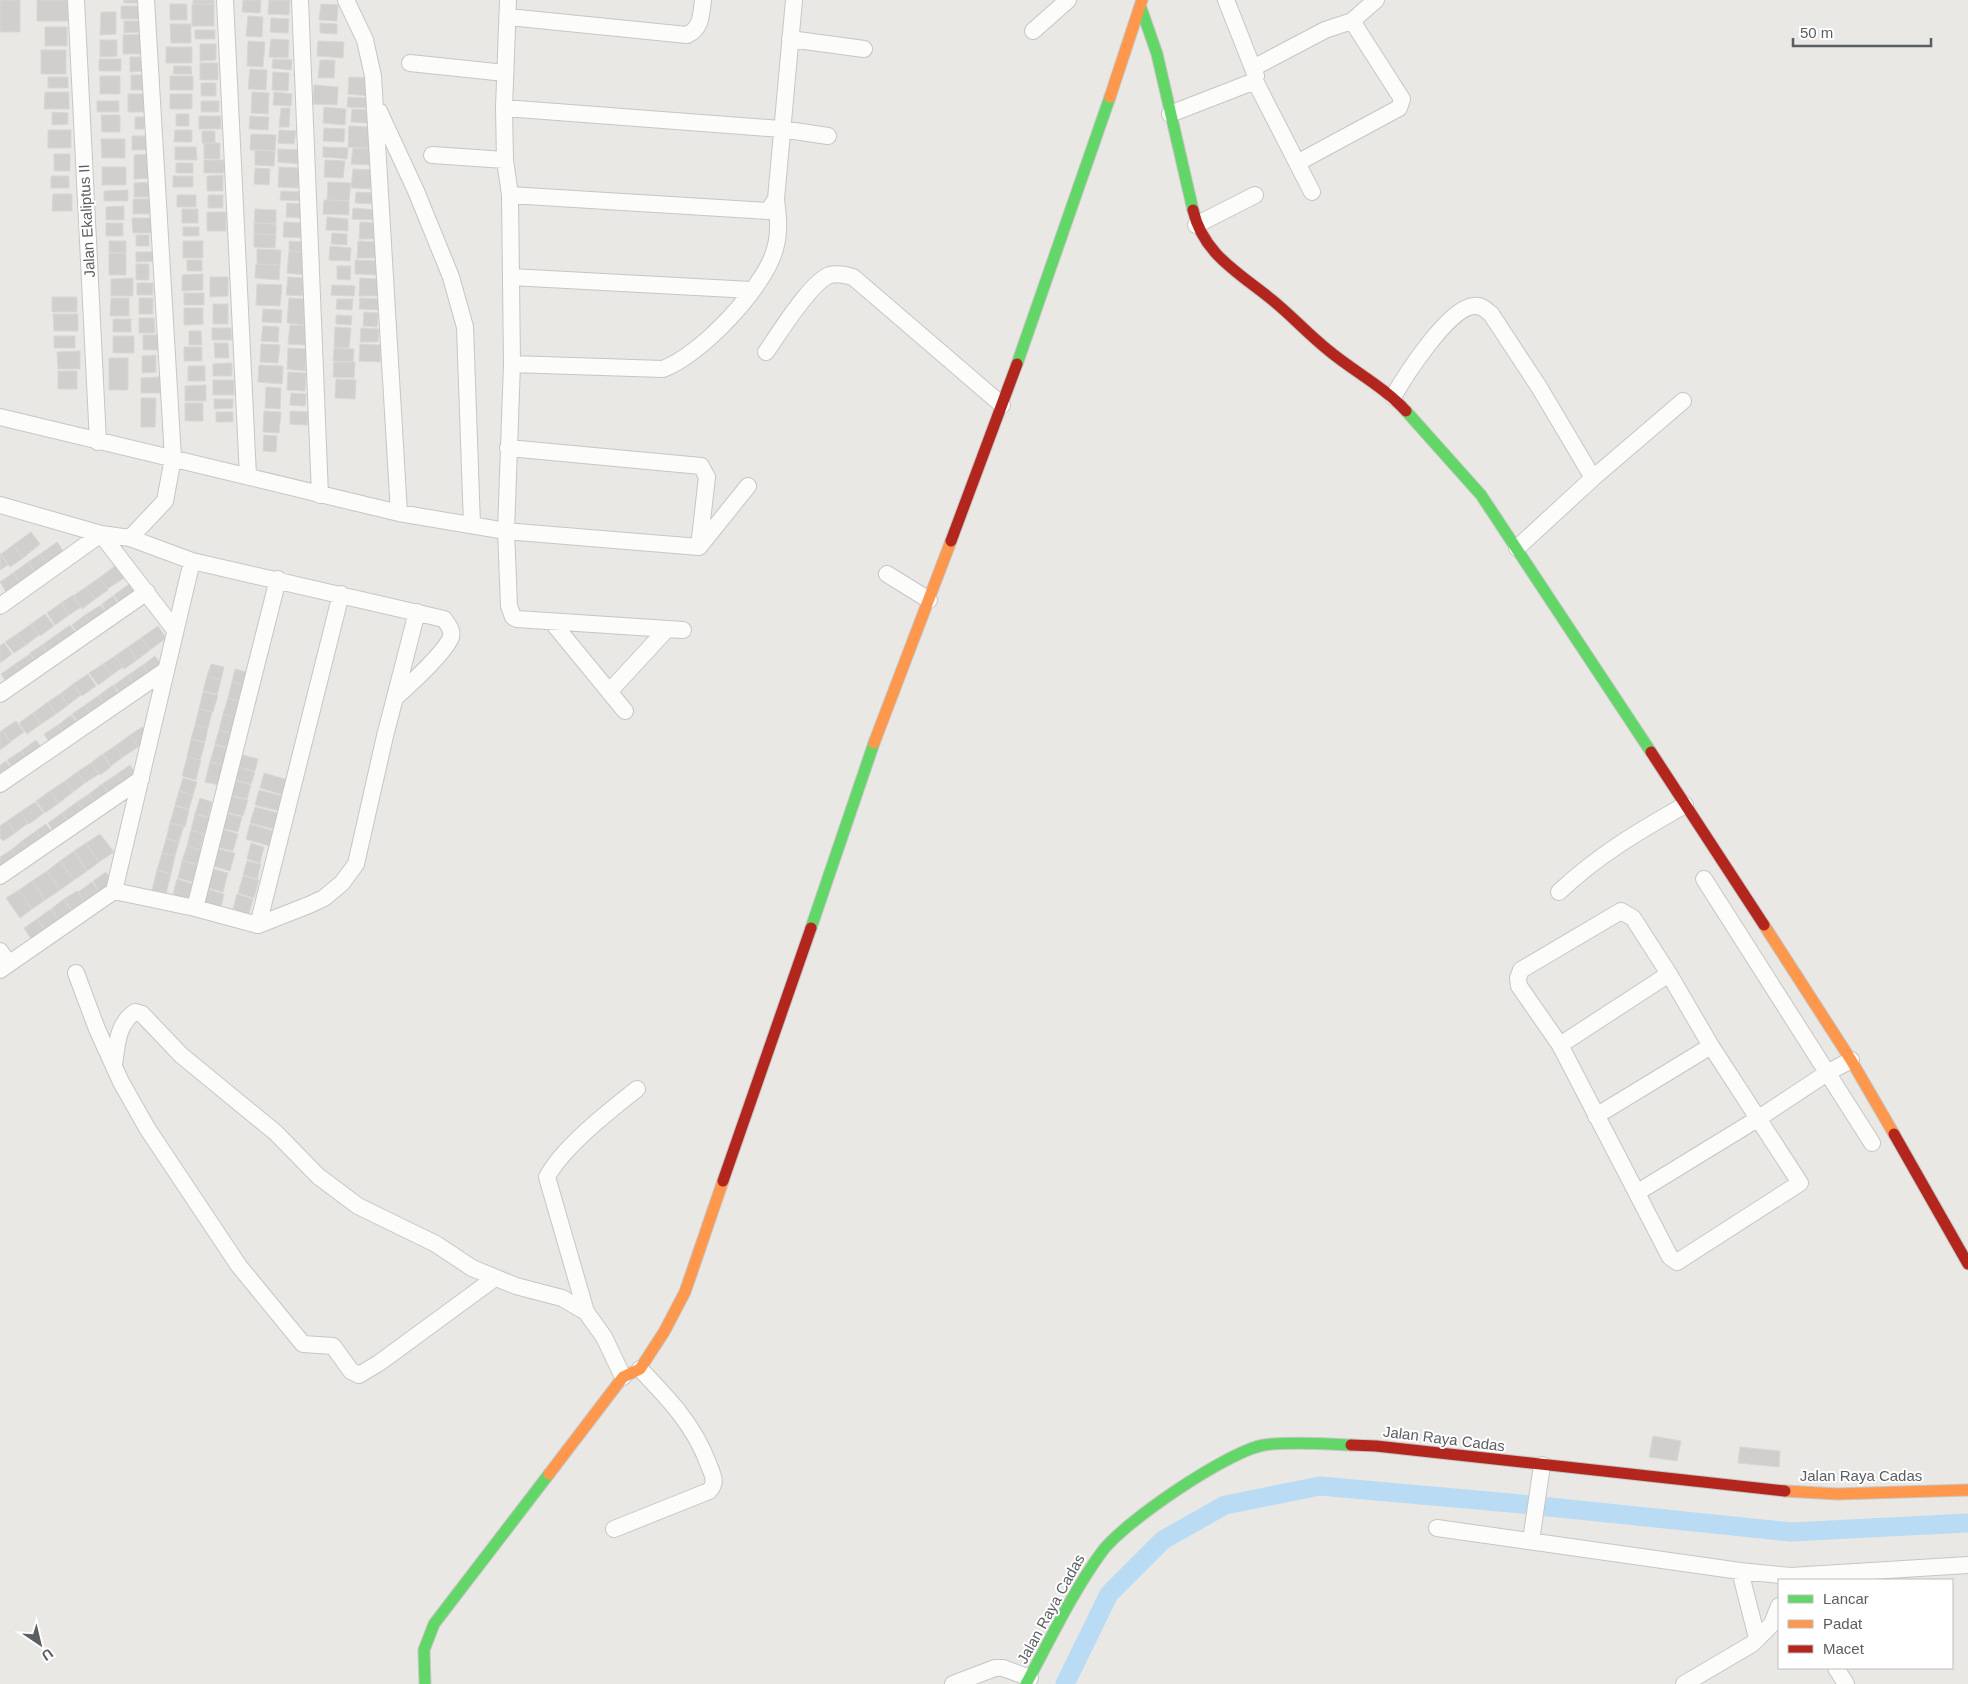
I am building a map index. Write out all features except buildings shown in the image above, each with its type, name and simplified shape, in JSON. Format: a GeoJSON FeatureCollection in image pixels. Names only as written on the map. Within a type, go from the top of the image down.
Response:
{"type":"FeatureCollection","features":[{"type":"Feature","properties":{"kind":"street","name":"Jalan Ekaliptus II"},"geometry":{"type":"LineString","coordinates":[[76,0],[98,442]]}},
{"type":"Feature","properties":{"kind":"street"},"geometry":{"type":"LineString","coordinates":[[130,538],[165,501],[173,458],[146,0]]}},
{"type":"Feature","properties":{"kind":"street"},"geometry":{"type":"LineString","coordinates":[[225,0],[248,476]]}},
{"type":"Feature","properties":{"kind":"street"},"geometry":{"type":"LineString","coordinates":[[300,0],[320,495]]}},
{"type":"Feature","properties":{"kind":"street"},"geometry":{"type":"LineString","coordinates":[[346,0],[365,40],[373,76],[399,513]]}},
{"type":"Feature","properties":{"kind":"street"},"geometry":{"type":"LineString","coordinates":[[508,0],[504,108],[505,160],[510,195],[512,364],[506,531],[511,613],[518,619],[683,630]]}},
{"type":"Feature","properties":{"kind":"street"},"geometry":{"type":"LineString","coordinates":[[508,17],[687,35],[697,28],[703,0]]}},
{"type":"Feature","properties":{"kind":"street"},"geometry":{"type":"LineString","coordinates":[[512,364],[663,369],[677,364],[700,347],[734,314],[766,270],[775,249],[779,225],[776,199],[781,128],[794,0]]}},
{"type":"Feature","properties":{"kind":"street"},"geometry":{"type":"LineString","coordinates":[[1033,31],[1068,0]]}},
{"type":"Feature","properties":{"kind":"street"},"geometry":{"type":"LineString","coordinates":[[1226,0],[1254,74],[1312,192]]}},
{"type":"Feature","properties":{"kind":"street"},"geometry":{"type":"LineString","coordinates":[[1170,114],[1254,74],[1325,30],[1352,20],[1376,0]]}},
{"type":"Feature","properties":{"kind":"street"},"geometry":{"type":"LineString","coordinates":[[1142,4],[1157,54],[1196,225],[1209,248],[1228,267],[1272,300],[1329,351],[1393,397],[1481,495],[1851,1060],[1968,1264]]}},
{"type":"Feature","properties":{"kind":"street"},"geometry":{"type":"LineString","coordinates":[[425,1684],[424,1650],[434,1624],[624,1378],[640,1369],[664,1332],[685,1292],[873,747],[1002,405],[1142,4]]}},
{"type":"Feature","properties":{"kind":"street"},"geometry":{"type":"LineString","coordinates":[[1297,163],[1399,108],[1401,104],[1402,99],[1352,20]]}},
{"type":"Feature","properties":{"kind":"street"},"geometry":{"type":"LineString","coordinates":[[790,38],[864,49]]}},
{"type":"Feature","properties":{"kind":"street"},"geometry":{"type":"LineString","coordinates":[[410,63],[504,73]]}},
{"type":"Feature","properties":{"kind":"street"},"geometry":{"type":"LineString","coordinates":[[375,102],[416,191],[451,277],[466,327],[472,525]]}},
{"type":"Feature","properties":{"kind":"street"},"geometry":{"type":"LineString","coordinates":[[504,108],[781,128],[828,136]]}},
{"type":"Feature","properties":{"kind":"street"},"geometry":{"type":"LineString","coordinates":[[432,154],[505,160]]}},
{"type":"Feature","properties":{"kind":"street"},"geometry":{"type":"LineString","coordinates":[[510,195],[763,212],[768,211],[776,199]]}},
{"type":"Feature","properties":{"kind":"street"},"geometry":{"type":"LineString","coordinates":[[1196,225],[1255,195]]}},
{"type":"Feature","properties":{"kind":"street"},"geometry":{"type":"LineString","coordinates":[[766,352],[817,283],[829,275],[842,274],[853,277],[1002,405]]}},
{"type":"Feature","properties":{"kind":"street"},"geometry":{"type":"LineString","coordinates":[[511,277],[751,290]]}},
{"type":"Feature","properties":{"kind":"street"},"geometry":{"type":"LineString","coordinates":[[1393,397],[1421,352],[1462,310],[1474,306],[1483,307],[1491,314],[1539,387],[1593,478]]}},
{"type":"Feature","properties":{"kind":"street"},"geometry":{"type":"LineString","coordinates":[[1517,548],[1593,478],[1683,401]]}},
{"type":"Feature","properties":{"kind":"street"},"geometry":{"type":"LineString","coordinates":[[0,417],[399,513],[506,531],[699,547]]}},
{"type":"Feature","properties":{"kind":"street"},"geometry":{"type":"LineString","coordinates":[[508,448],[701,466],[707,476],[699,547]]}},
{"type":"Feature","properties":{"kind":"street"},"geometry":{"type":"LineString","coordinates":[[699,547],[748,486]]}},
{"type":"Feature","properties":{"kind":"street"},"geometry":{"type":"LineString","coordinates":[[2,507],[101,534],[130,538],[192,561],[444,619],[451,629],[452,636],[441,651],[395,699]]}},
{"type":"Feature","properties":{"kind":"street"},"geometry":{"type":"LineString","coordinates":[[101,534],[175,630]]}},
{"type":"Feature","properties":{"kind":"street"},"geometry":{"type":"LineString","coordinates":[[0,606],[101,534]]}},
{"type":"Feature","properties":{"kind":"street"},"geometry":{"type":"LineString","coordinates":[[3,962],[114,891],[192,561]]}},
{"type":"Feature","properties":{"kind":"street"},"geometry":{"type":"LineString","coordinates":[[887,574],[929,600]]}},
{"type":"Feature","properties":{"kind":"street"},"geometry":{"type":"LineString","coordinates":[[195,908],[278,580]]}},
{"type":"Feature","properties":{"kind":"street"},"geometry":{"type":"LineString","coordinates":[[0,694],[146,592]]}},
{"type":"Feature","properties":{"kind":"street"},"geometry":{"type":"LineString","coordinates":[[258,925],[341,594]]}},
{"type":"Feature","properties":{"kind":"street"},"geometry":{"type":"LineString","coordinates":[[114,891],[195,908],[258,925],[324,898],[349,876],[356,864],[417,612]]}},
{"type":"Feature","properties":{"kind":"street"},"geometry":{"type":"LineString","coordinates":[[552,622],[625,711]]}},
{"type":"Feature","properties":{"kind":"street"},"geometry":{"type":"LineString","coordinates":[[609,692],[667,629]]}},
{"type":"Feature","properties":{"kind":"street"},"geometry":{"type":"LineString","coordinates":[[0,784],[166,670]]}},
{"type":"Feature","properties":{"kind":"street"},"geometry":{"type":"LineString","coordinates":[[0,876],[141,779]]}},
{"type":"Feature","properties":{"kind":"street"},"geometry":{"type":"LineString","coordinates":[[1559,892],[1583,869],[1617,844],[1685,805]]}},
{"type":"Feature","properties":{"kind":"street"},"geometry":{"type":"LineString","coordinates":[[1704,879],[1872,1143]]}},
{"type":"Feature","properties":{"kind":"street"},"geometry":{"type":"LineString","coordinates":[[1622,911],[1633,918],[1669,974],[1711,1046],[1800,1183],[1682,1260],[1674,1261],[1670,1257],[1638,1192],[1560,1045],[1519,986],[1518,978],[1521,970],[1622,911]]}},
{"type":"Feature","properties":{"kind":"street"},"geometry":{"type":"LineString","coordinates":[[76,973],[114,1066],[147,1128],[239,1266],[295,1337],[303,1344],[333,1346],[351,1371],[359,1375],[379,1363],[495,1278]]}},
{"type":"Feature","properties":{"kind":"street"},"geometry":{"type":"LineString","coordinates":[[1560,1045],[1669,974]]}},
{"type":"Feature","properties":{"kind":"street"},"geometry":{"type":"LineString","coordinates":[[114,1066],[120,1027],[126,1018],[135,1012],[142,1014],[181,1055],[276,1133],[335,1190],[358,1206],[436,1244],[472,1268],[495,1278],[562,1298],[586,1312]]}},
{"type":"Feature","properties":{"kind":"street"},"geometry":{"type":"LineString","coordinates":[[1596,1116],[1711,1046]]}},
{"type":"Feature","properties":{"kind":"street"},"geometry":{"type":"LineString","coordinates":[[1638,1192],[1759,1118],[1827,1073],[1851,1060]]}},
{"type":"Feature","properties":{"kind":"street"},"geometry":{"type":"LineString","coordinates":[[624,1378],[604,1337],[586,1312],[547,1177],[553,1166],[576,1142],[637,1089]]}},
{"type":"Feature","properties":{"kind":"street"},"geometry":{"type":"LineString","coordinates":[[614,1529],[709,1491],[714,1486],[714,1479],[703,1448],[685,1418],[640,1369]]}},
{"type":"Feature","properties":{"kind":"street","name":"Jalan Raya Cadas"},"geometry":{"type":"LineString","coordinates":[[1028,1681],[1065,1610],[1102,1551],[1141,1516],[1202,1473],[1263,1445],[1376,1446],[1542,1465],[1837,1494],[1968,1490]]}},
{"type":"Feature","properties":{"kind":"street"},"geometry":{"type":"LineString","coordinates":[[1531,1537],[1542,1465]]}},
{"type":"Feature","properties":{"kind":"street"},"geometry":{"type":"LineString","coordinates":[[1437,1528],[1531,1537],[1791,1579],[1968,1565]]}},
{"type":"Feature","properties":{"kind":"street"},"geometry":{"type":"LineString","coordinates":[[1740,1571],[1757,1638]]}},
{"type":"Feature","properties":{"kind":"street"},"geometry":{"type":"LineString","coordinates":[[1684,1684],[1723,1663],[1757,1638],[1772,1624],[1778,1609]]}},
{"type":"Feature","properties":{"kind":"street"},"geometry":{"type":"LineString","coordinates":[[953,1684],[995,1668],[1003,1668],[1028,1681]]}},
{"type":"Feature","properties":{"kind":"street"},"geometry":{"type":"LineString","coordinates":[[1837,1669],[1846,1684]]}},
{"type":"Feature","properties":{"kind":"waterway"},"geometry":{"type":"LineString","coordinates":[[1065,1684],[1109,1594],[1163,1540],[1225,1505],[1320,1486],[1511,1503],[1791,1532],[1968,1523]]}},
{"type":"Feature","properties":{"kind":"traffic: fast"},"geometry":{"type":"LineString","coordinates":[[1141,8],[1157,54],[1193,210]]}},
{"type":"Feature","properties":{"kind":"traffic: fast"},"geometry":{"type":"LineString","coordinates":[[1017,364],[1110,97]]}},
{"type":"Feature","properties":{"kind":"traffic: fast"},"geometry":{"type":"LineString","coordinates":[[1406,411],[1481,495],[1651,752]]}},
{"type":"Feature","properties":{"kind":"traffic: fast"},"geometry":{"type":"LineString","coordinates":[[811,928],[874,743]]}},
{"type":"Feature","properties":{"kind":"traffic: fast"},"geometry":{"type":"LineString","coordinates":[[1026,1684],[1090,1568],[1113,1540],[1152,1507],[1226,1460],[1264,1445],[1285,1443],[1351,1445]]}},
{"type":"Feature","properties":{"kind":"traffic: fast"},"geometry":{"type":"LineString","coordinates":[[425,1684],[424,1650],[434,1624],[549,1474]]}},
{"type":"Feature","properties":{"kind":"traffic: slow"},"geometry":{"type":"LineString","coordinates":[[1110,97],[1142,0]]}},
{"type":"Feature","properties":{"kind":"traffic: slow"},"geometry":{"type":"LineString","coordinates":[[874,743],[951,541]]}},
{"type":"Feature","properties":{"kind":"traffic: slow"},"geometry":{"type":"LineString","coordinates":[[1764,925],[1851,1060],[1894,1134]]}},
{"type":"Feature","properties":{"kind":"traffic: slow"},"geometry":{"type":"LineString","coordinates":[[549,1474],[623,1377],[640,1369],[664,1332],[685,1292],[723,1181]]}},
{"type":"Feature","properties":{"kind":"traffic: slow"},"geometry":{"type":"LineString","coordinates":[[1785,1491],[1837,1494],[1968,1490]]}},
{"type":"Feature","properties":{"kind":"traffic: jam"},"geometry":{"type":"LineString","coordinates":[[1193,210],[1205,239],[1224,261],[1278,305],[1313,338],[1378,386],[1406,411]]}},
{"type":"Feature","properties":{"kind":"traffic: jam"},"geometry":{"type":"LineString","coordinates":[[951,541],[1017,364]]}},
{"type":"Feature","properties":{"kind":"traffic: jam"},"geometry":{"type":"LineString","coordinates":[[1651,752],[1764,925]]}},
{"type":"Feature","properties":{"kind":"traffic: jam"},"geometry":{"type":"LineString","coordinates":[[723,1181],[811,928]]}},
{"type":"Feature","properties":{"kind":"traffic: jam"},"geometry":{"type":"LineString","coordinates":[[1894,1134],[1968,1264]]}},
{"type":"Feature","properties":{"kind":"traffic: jam"},"geometry":{"type":"LineString","coordinates":[[1351,1445],[1376,1446],[1785,1491]]}}]}
